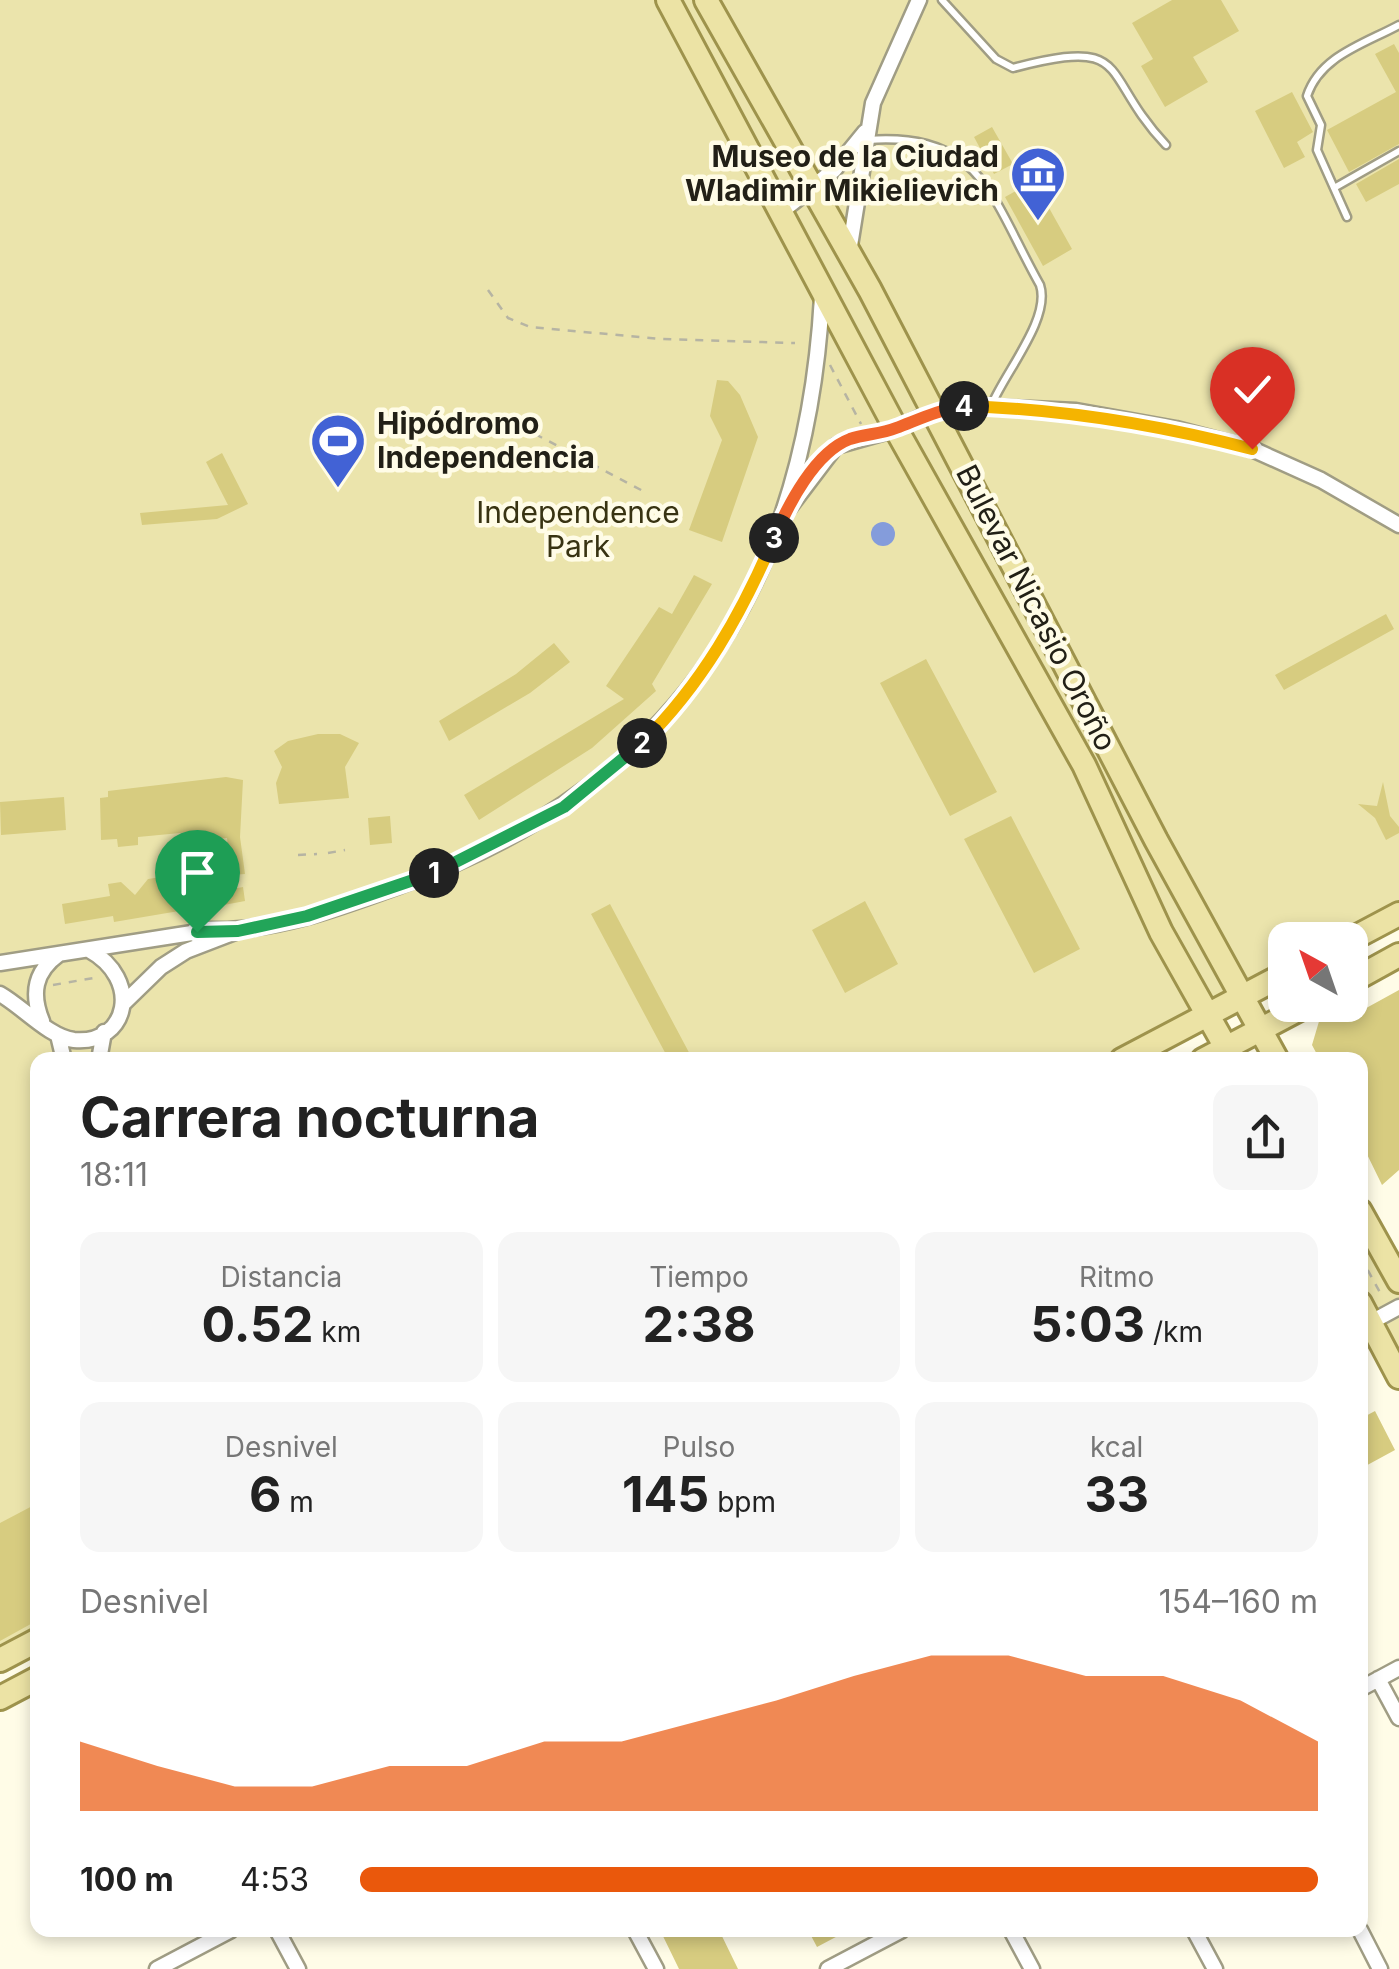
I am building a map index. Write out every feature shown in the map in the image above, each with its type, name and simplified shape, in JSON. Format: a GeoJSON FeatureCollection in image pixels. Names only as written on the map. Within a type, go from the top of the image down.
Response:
{"type":"FeatureCollection","features":[{"type":"Feature","properties":{"kind":"main road","name":"Bulevar Nicasio Oroño"},"geometry":{"type":"LineString","coordinates":[[668,0],[896,428],[1084,765],[1161,932],[1229,1052]]}},
{"type":"Feature","properties":{"kind":"main road","name":"Bulevar Nicasio Oroño"},"geometry":{"type":"LineString","coordinates":[[706,0],[849,252],[1156,840],[1272,1052]]}},
{"type":"Feature","properties":{"kind":"main road"},"geometry":{"type":"LineString","coordinates":[[1368,930],[1399,914]]}},
{"type":"Feature","properties":{"kind":"main road"},"geometry":{"type":"LineString","coordinates":[[1368,972],[1399,955]]}},
{"type":"Feature","properties":{"kind":"main road"},"geometry":{"type":"LineString","coordinates":[[1137,1052],[1268,983]]}},
{"type":"Feature","properties":{"kind":"main road"},"geometry":{"type":"LineString","coordinates":[[1232,1052],[1275,1022]]}},
{"type":"Feature","properties":{"kind":"main road"},"geometry":{"type":"LineString","coordinates":[[1368,1225],[1399,1281]]}},
{"type":"Feature","properties":{"kind":"main road"},"geometry":{"type":"LineString","coordinates":[[1376,1315],[1399,1377]]}},
{"type":"Feature","properties":{"kind":"main road"},"geometry":{"type":"LineString","coordinates":[[0,1660],[30,1644]]}},
{"type":"Feature","properties":{"kind":"main road"},"geometry":{"type":"LineString","coordinates":[[0,1698],[30,1682]]}},
{"type":"Feature","properties":{"kind":"street"},"geometry":{"type":"LineString","coordinates":[[849,252],[873,103],[896,43],[919,0]]}},
{"type":"Feature","properties":{"kind":"street"},"geometry":{"type":"LineString","coordinates":[[780,212],[868,134]]}},
{"type":"Feature","properties":{"kind":"street"},"geometry":{"type":"LineString","coordinates":[[783,516],[812,399],[823,291]]}},
{"type":"Feature","properties":{"kind":"street"},"geometry":{"type":"LineString","coordinates":[[100,1052],[104,1032],[124,1004],[161,967],[238,931],[307,916],[430,875],[564,807],[621,764],[677,710],[716,655],[783,516],[824,456],[836,446],[896,428],[934,411],[990,407],[1076,411],[1176,429],[1252,449],[1320,480],[1399,525]]}},
{"type":"Feature","properties":{"kind":"street"},"geometry":{"type":"LineString","coordinates":[[0,963],[210,930],[238,931]]}},
{"type":"Feature","properties":{"kind":"street"},"geometry":{"type":"LineString","coordinates":[[88,949],[110,961],[122,980],[124,1004]]}},
{"type":"Feature","properties":{"kind":"street"},"geometry":{"type":"LineString","coordinates":[[42,1022],[34,1002],[36,980],[59,954]]}},
{"type":"Feature","properties":{"kind":"street"},"geometry":{"type":"LineString","coordinates":[[0,994],[58,1035],[90,1039],[104,1032]]}},
{"type":"Feature","properties":{"kind":"street"},"geometry":{"type":"LineString","coordinates":[[58,1035],[62,1052]]}},
{"type":"Feature","properties":{"kind":"street"},"geometry":{"type":"LineString","coordinates":[[1368,1685],[1399,1668]]}},
{"type":"Feature","properties":{"kind":"street"},"geometry":{"type":"LineString","coordinates":[[1378,1679],[1399,1718]]}},
{"type":"Feature","properties":{"kind":"street"},"geometry":{"type":"LineString","coordinates":[[158,1969],[217,1937]]}},
{"type":"Feature","properties":{"kind":"street"},"geometry":{"type":"LineString","coordinates":[[281,1937],[298,1969]]}},
{"type":"Feature","properties":{"kind":"street"},"geometry":{"type":"LineString","coordinates":[[640,1937],[656,1969]]}},
{"type":"Feature","properties":{"kind":"street"},"geometry":{"type":"LineString","coordinates":[[828,1969],[889,1937]]}},
{"type":"Feature","properties":{"kind":"street"},"geometry":{"type":"LineString","coordinates":[[1015,1937],[1032,1969]]}},
{"type":"Feature","properties":{"kind":"street"},"geometry":{"type":"LineString","coordinates":[[1198,1937],[1214,1969]]}},
{"type":"Feature","properties":{"kind":"street"},"geometry":{"type":"LineString","coordinates":[[1364,1937],[1380,1969]]}},
{"type":"Feature","properties":{"kind":"lane"},"geometry":{"type":"LineString","coordinates":[[942,0],[996,58],[1013,68],[1062,54],[1095,56],[1118,74],[1150,128],[1166,145]]}},
{"type":"Feature","properties":{"kind":"lane"},"geometry":{"type":"LineString","coordinates":[[1347,217],[1318,150],[1321,125],[1307,96],[1313,78],[1326,63],[1399,25]]}},
{"type":"Feature","properties":{"kind":"lane"},"geometry":{"type":"LineString","coordinates":[[868,134],[928,140],[975,169],[1040,285],[1042,314],[1006,371],[990,407]]}},
{"type":"Feature","properties":{"kind":"lane"},"geometry":{"type":"LineString","coordinates":[[1334,188],[1399,151]]}},
{"type":"Feature","properties":{"kind":"path"},"geometry":{"type":"LineString","coordinates":[[488,290],[508,318],[530,327],[661,339],[794,343]]}},
{"type":"Feature","properties":{"kind":"path"},"geometry":{"type":"LineString","coordinates":[[829,364],[862,426]]}},
{"type":"Feature","properties":{"kind":"path"},"geometry":{"type":"LineString","coordinates":[[534,434],[643,491]]}},
{"type":"Feature","properties":{"kind":"path"},"geometry":{"type":"LineString","coordinates":[[328,853],[345,850]]}},
{"type":"Feature","properties":{"kind":"path"},"geometry":{"type":"LineString","coordinates":[[298,855],[317,854]]}},
{"type":"Feature","properties":{"kind":"path"},"geometry":{"type":"LineString","coordinates":[[48,986],[106,976]]}},
{"type":"Feature","properties":{"kind":"path"},"geometry":{"type":"LineString","coordinates":[[1368,1286],[1376,1315]]}},
{"type":"Feature","properties":{"kind":"green space","name":"Independence Park"},"geometry":{"type":"Polygon","coordinates":[[[0,0],[1399,0],[1399,914],[1368,930],[1368,922],[1268,922],[1268,983],[1137,1052],[30,1052],[30,1644],[0,1660],[0,0]]]}},
{"type":"Feature","properties":{"kind":"green space"},"geometry":{"type":"Polygon","coordinates":[[[1368,1225],[1399,1281],[1399,1377],[1368,1318],[1368,1225]]]}},
{"type":"Feature","properties":{"kind":"water"},"geometry":{"type":"Polygon","coordinates":[[[883,522],[892,525],[892,543],[883,546],[874,543],[871,534],[874,525],[883,522]]]}},
{"type":"Feature","properties":{"kind":"building"},"geometry":{"type":"Polygon","coordinates":[[[1172,0],[1221,0],[1239,31],[1193,57],[1208,82],[1165,107],[1141,66],[1153,59],[1132,23],[1172,0]]]}},
{"type":"Feature","properties":{"kind":"building"},"geometry":{"type":"Polygon","coordinates":[[[1394,44],[1399,53],[1399,144],[1349,172],[1327,130],[1396,92],[1375,54],[1394,44]]]}},
{"type":"Feature","properties":{"kind":"building"},"geometry":{"type":"Polygon","coordinates":[[[1292,92],[1313,132],[1297,142],[1305,157],[1284,168],[1255,111],[1292,92]]]}},
{"type":"Feature","properties":{"kind":"building"},"geometry":{"type":"Polygon","coordinates":[[[992,127],[1013,164],[994,174],[974,137],[992,127]]]}},
{"type":"Feature","properties":{"kind":"building"},"geometry":{"type":"Polygon","coordinates":[[[1399,159],[1399,184],[1366,202],[1356,184],[1399,159]]]}},
{"type":"Feature","properties":{"kind":"building","name":"Museo de la Ciudad Wladimir Mikielievich"},"geometry":{"type":"Polygon","coordinates":[[[1034,181],[1072,249],[1043,266],[1005,197],[1034,181]]]}},
{"type":"Feature","properties":{"kind":"building"},"geometry":{"type":"Polygon","coordinates":[[[717,380],[728,381],[740,395],[758,437],[722,542],[689,530],[722,440],[710,416],[717,380]]]}},
{"type":"Feature","properties":{"kind":"building"},"geometry":{"type":"Polygon","coordinates":[[[222,453],[248,504],[217,519],[142,525],[140,513],[228,505],[206,462],[222,453]]]}},
{"type":"Feature","properties":{"kind":"building"},"geometry":{"type":"Polygon","coordinates":[[[694,575],[712,584],[652,684],[656,691],[592,748],[479,820],[464,795],[624,699],[606,686],[659,607],[672,614],[694,575]]]}},
{"type":"Feature","properties":{"kind":"building"},"geometry":{"type":"Polygon","coordinates":[[[1386,614],[1394,629],[1284,690],[1275,675],[1386,614]]]}},
{"type":"Feature","properties":{"kind":"building"},"geometry":{"type":"Polygon","coordinates":[[[554,643],[570,662],[530,693],[449,741],[439,721],[516,674],[554,643]]]}},
{"type":"Feature","properties":{"kind":"building"},"geometry":{"type":"Polygon","coordinates":[[[926,659],[997,792],[950,816],[880,683],[926,659]]]}},
{"type":"Feature","properties":{"kind":"building"},"geometry":{"type":"Polygon","coordinates":[[[340,734],[359,743],[345,767],[349,798],[279,804],[276,783],[282,767],[274,751],[288,741],[340,734]]]}},
{"type":"Feature","properties":{"kind":"building"},"geometry":{"type":"Polygon","coordinates":[[[226,777],[243,780],[240,837],[245,874],[231,875],[227,838],[202,840],[201,831],[138,837],[138,845],[118,847],[117,839],[101,840],[100,798],[108,797],[108,791],[226,777]]]}},
{"type":"Feature","properties":{"kind":"building"},"geometry":{"type":"Polygon","coordinates":[[[1383,782],[1390,816],[1399,827],[1399,833],[1386,840],[1375,818],[1358,804],[1377,806],[1383,782]]]}},
{"type":"Feature","properties":{"kind":"building"},"geometry":{"type":"Polygon","coordinates":[[[64,797],[66,830],[1,835],[0,802],[64,797]]]}},
{"type":"Feature","properties":{"kind":"building"},"geometry":{"type":"Polygon","coordinates":[[[390,816],[392,843],[370,845],[368,818],[390,816]]]}},
{"type":"Feature","properties":{"kind":"building"},"geometry":{"type":"Polygon","coordinates":[[[1011,816],[1080,949],[1034,973],[964,839],[1011,816]]]}},
{"type":"Feature","properties":{"kind":"building"},"geometry":{"type":"Polygon","coordinates":[[[161,877],[170,883],[179,911],[114,922],[113,916],[65,924],[62,904],[110,896],[108,884],[121,882],[135,895],[148,879],[161,877]]]}},
{"type":"Feature","properties":{"kind":"building"},"geometry":{"type":"Polygon","coordinates":[[[243,887],[245,901],[213,907],[210,893],[243,887]]]}},
{"type":"Feature","properties":{"kind":"building"},"geometry":{"type":"Polygon","coordinates":[[[865,901],[898,964],[845,993],[812,930],[865,901]]]}},
{"type":"Feature","properties":{"kind":"building"},"geometry":{"type":"Polygon","coordinates":[[[610,904],[689,1052],[665,1052],[591,914],[610,904]]]}},
{"type":"Feature","properties":{"kind":"building"},"geometry":{"type":"Polygon","coordinates":[[[1399,990],[1399,1170],[1382,1185],[1368,1156],[1368,1052],[1316,1052],[1312,1045],[1319,1022],[1368,1022],[1368,1007],[1399,990]]]}},
{"type":"Feature","properties":{"kind":"building"},"geometry":{"type":"Polygon","coordinates":[[[1375,1411],[1395,1450],[1368,1465],[1368,1415],[1375,1411]]]}},
{"type":"Feature","properties":{"kind":"building"},"geometry":{"type":"Polygon","coordinates":[[[30,1507],[30,1624],[0,1641],[0,1523],[30,1507]]]}},
{"type":"Feature","properties":{"kind":"building"},"geometry":{"type":"Polygon","coordinates":[[[663,1937],[722,1937],[738,1969],[679,1969],[663,1937]]]}},
{"type":"Feature","properties":{"kind":"building"},"geometry":{"type":"Polygon","coordinates":[[[812,1937],[836,1937],[817,1947],[812,1937]]]}},
{"type":"Feature","properties":{"kind":"place","name":"Museo de la Ciudad Wladimir Mikielievich"},"geometry":{"type":"Point","coordinates":[1038,223]}},
{"type":"Feature","properties":{"kind":"place","name":"Hipódromo Independencia"},"geometry":{"type":"Point","coordinates":[338,490]}},
{"type":"Feature","properties":{"kind":"route"},"geometry":{"type":"LineString","coordinates":[[197,932],[238,931],[360,900],[430,875],[564,807],[621,764],[677,710],[716,655],[756,579],[783,516],[824,456],[851,439],[896,428],[934,411],[963,406],[1076,411],[1176,429],[1252,449]]}}]}
